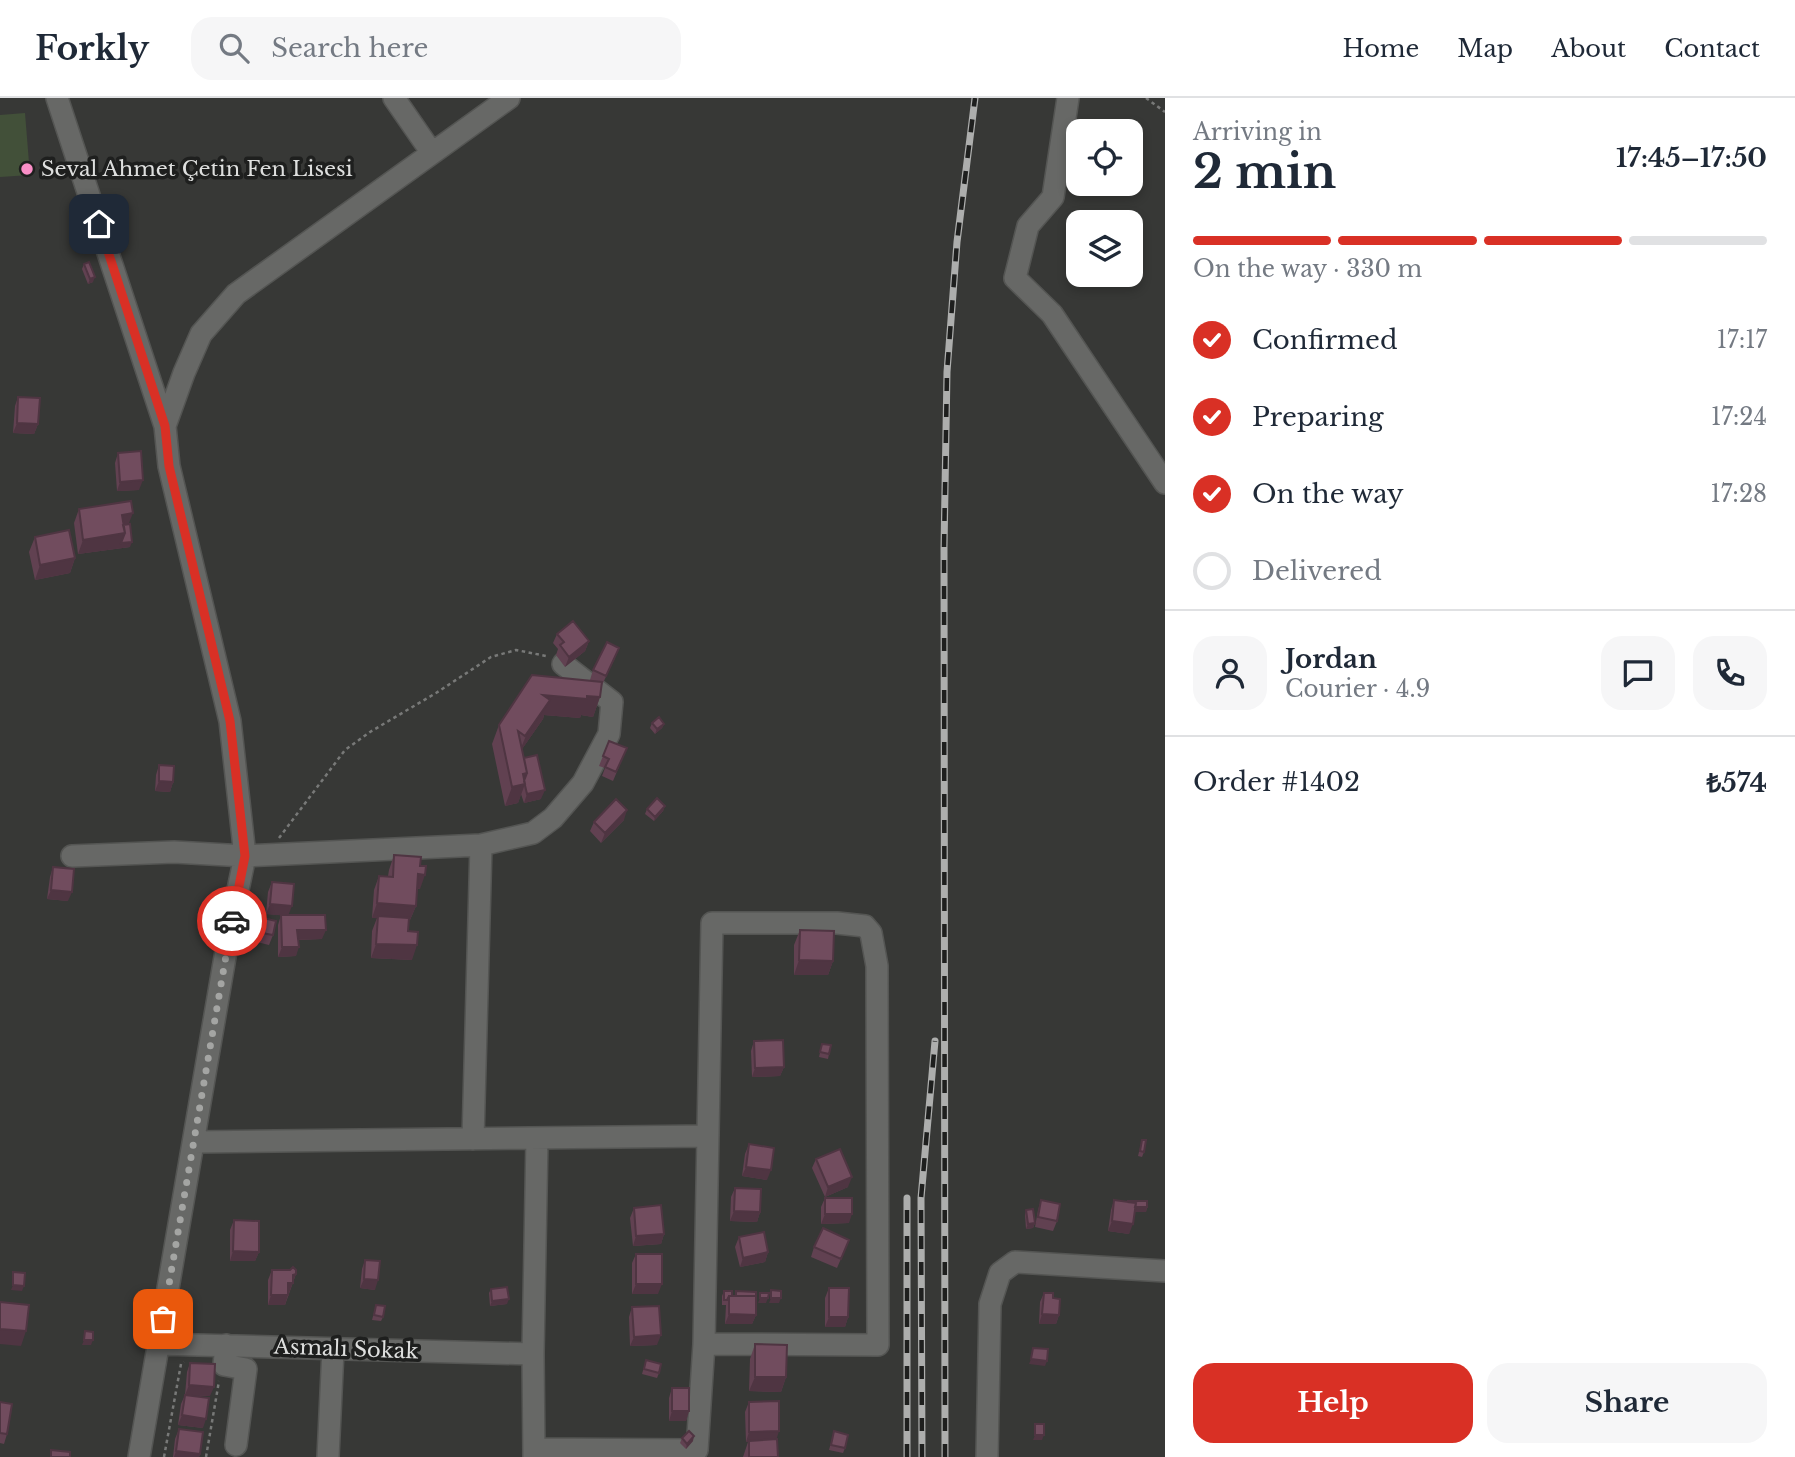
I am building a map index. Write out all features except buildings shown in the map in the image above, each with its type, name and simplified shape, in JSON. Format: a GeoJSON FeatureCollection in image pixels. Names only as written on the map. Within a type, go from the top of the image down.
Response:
{"type":"FeatureCollection","features":[{"type":"Feature","properties":{"kind":"street"},"geometry":{"type":"LineString","coordinates":[[57,98],[165,426],[169,466],[230,721],[245,856],[139,1457]]}},
{"type":"Feature","properties":{"kind":"street"},"geometry":{"type":"LineString","coordinates":[[394,98],[432,153]]}},
{"type":"Feature","properties":{"kind":"street"},"geometry":{"type":"LineString","coordinates":[[165,426],[201,334],[236,295],[509,98]]}},
{"type":"Feature","properties":{"kind":"street"},"geometry":{"type":"LineString","coordinates":[[1068,98],[1053,197],[1028,226],[1015,278],[1052,314],[1165,483]]}},
{"type":"Feature","properties":{"kind":"street"},"geometry":{"type":"LineString","coordinates":[[72,856],[174,852],[245,856],[481,845],[533,833],[553,818],[583,783],[609,734],[612,702],[563,664]]}},
{"type":"Feature","properties":{"kind":"street"},"geometry":{"type":"LineString","coordinates":[[473,1139],[481,845]]}},
{"type":"Feature","properties":{"kind":"street"},"geometry":{"type":"LineString","coordinates":[[537,1138],[534,1453],[697,1450],[705,1344],[712,923],[837,923],[865,926],[871,933],[877,966],[878,1345],[705,1344]]}},
{"type":"Feature","properties":{"kind":"street"},"geometry":{"type":"LineString","coordinates":[[194,1142],[708,1136]]}},
{"type":"Feature","properties":{"kind":"street"},"geometry":{"type":"LineString","coordinates":[[987,1457],[990,1304],[1000,1273],[1015,1262],[1165,1271]]}},
{"type":"Feature","properties":{"kind":"street","name":"Asmalı Sokak"},"geometry":{"type":"LineString","coordinates":[[158,1344],[533,1354]]}},
{"type":"Feature","properties":{"kind":"street"},"geometry":{"type":"LineString","coordinates":[[226,1345],[224,1365],[246,1370],[236,1445]]}},
{"type":"Feature","properties":{"kind":"street"},"geometry":{"type":"LineString","coordinates":[[328,1457],[333,1350]]}},
{"type":"Feature","properties":{"kind":"path"},"geometry":{"type":"LineString","coordinates":[[1146,98],[1165,112]]}},
{"type":"Feature","properties":{"kind":"path"},"geometry":{"type":"LineString","coordinates":[[267,855],[345,750],[370,732],[491,657],[516,650],[545,655],[563,664]]}},
{"type":"Feature","properties":{"kind":"path"},"geometry":{"type":"LineString","coordinates":[[164,1457],[181,1364],[184,1361]]}},
{"type":"Feature","properties":{"kind":"path"},"geometry":{"type":"LineString","coordinates":[[206,1457],[220,1376]]}},
{"type":"Feature","properties":{"kind":"green space"},"geometry":{"type":"Polygon","coordinates":[[[25,113],[30,175],[0,177],[0,115],[25,113]]]}},
{"type":"Feature","properties":{"kind":"railway"},"geometry":{"type":"LineString","coordinates":[[945,1457],[944,548],[947,372],[957,242],[975,98]]}},
{"type":"Feature","properties":{"kind":"railway"},"geometry":{"type":"LineString","coordinates":[[922,1457],[921,1198],[935,1041]]}},
{"type":"Feature","properties":{"kind":"railway"},"geometry":{"type":"LineString","coordinates":[[907,1198],[907,1457]]}},
{"type":"Feature","properties":{"kind":"way so far"},"geometry":{"type":"LineString","coordinates":[[163,1319],[232,921]]}},
{"type":"Feature","properties":{"kind":"place","name":"Seval Ahmet Çetin Fen Lisesi"},"geometry":{"type":"Point","coordinates":[27,169]}},
{"type":"Feature","properties":{"kind":"route"},"geometry":{"type":"LineString","coordinates":[[99,224],[165,426],[169,466],[230,721],[245,856],[232,921]]}}]}
